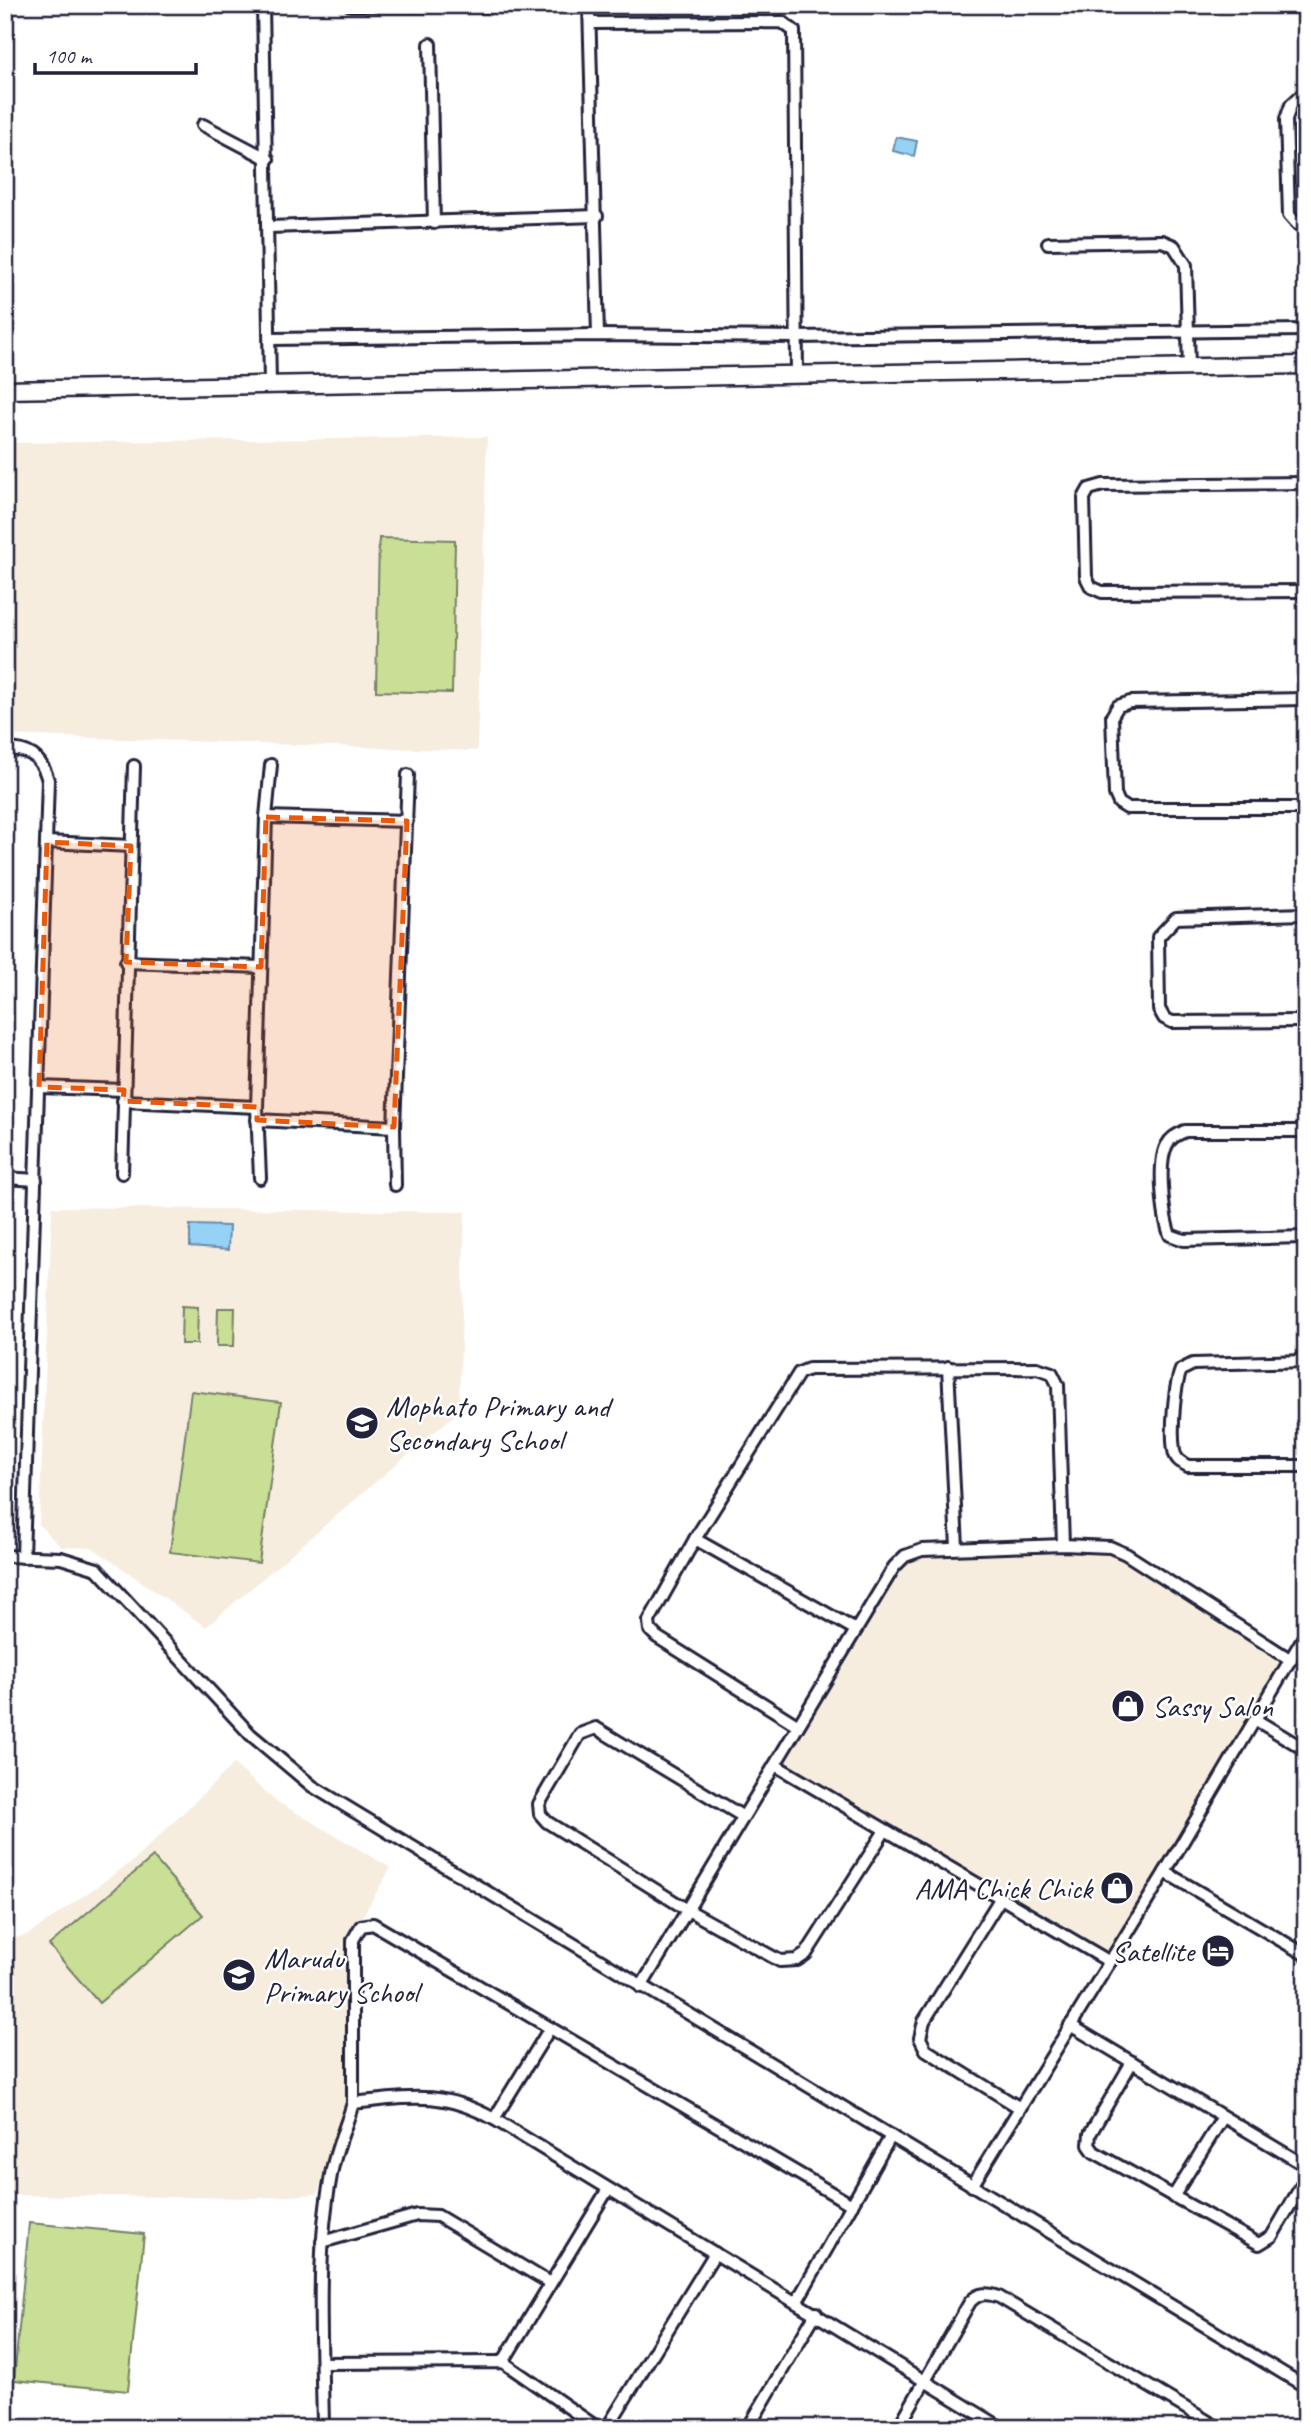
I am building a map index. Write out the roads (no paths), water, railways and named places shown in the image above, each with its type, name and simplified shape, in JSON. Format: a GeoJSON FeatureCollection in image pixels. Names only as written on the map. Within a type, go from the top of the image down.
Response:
{"type":"FeatureCollection","features":[{"type":"Feature","properties":{"kind":"street"},"geometry":{"type":"LineString","coordinates":[[263,5],[268,159],[270,384]]}},
{"type":"Feature","properties":{"kind":"street"},"geometry":{"type":"LineString","coordinates":[[350,5],[589,6],[592,23],[598,335]]}},
{"type":"Feature","properties":{"kind":"street"},"geometry":{"type":"LineString","coordinates":[[592,23],[782,22],[794,31],[797,375]]}},
{"type":"Feature","properties":{"kind":"street"},"geometry":{"type":"LineString","coordinates":[[430,44],[434,223]]}},
{"type":"Feature","properties":{"kind":"street"},"geometry":{"type":"LineString","coordinates":[[1306,91],[1291,105],[1286,119],[1289,215],[1297,225],[1306,228]]}},
{"type":"Feature","properties":{"kind":"street"},"geometry":{"type":"LineString","coordinates":[[203,125],[268,159]]}},
{"type":"Feature","properties":{"kind":"street"},"geometry":{"type":"LineString","coordinates":[[269,227],[597,216]]}},
{"type":"Feature","properties":{"kind":"street"},"geometry":{"type":"LineString","coordinates":[[1048,243],[1162,241],[1174,246],[1186,265],[1189,368]]}},
{"type":"Feature","properties":{"kind":"street"},"geometry":{"type":"LineString","coordinates":[[270,339],[598,335],[795,337],[1306,330]]}},
{"type":"Feature","properties":{"kind":"street"},"geometry":{"type":"LineString","coordinates":[[5,390],[1306,365]]}},
{"type":"Feature","properties":{"kind":"street"},"geometry":{"type":"LineString","coordinates":[[1306,483],[1103,485],[1089,489],[1084,498],[1086,577],[1091,587],[1102,592],[1306,591]]}},
{"type":"Feature","properties":{"kind":"street"},"geometry":{"type":"LineString","coordinates":[[1306,699],[1130,702],[1118,706],[1112,716],[1115,794],[1119,803],[1127,808],[1306,808]]}},
{"type":"Feature","properties":{"kind":"street"},"geometry":{"type":"LineString","coordinates":[[5,749],[27,751],[40,759],[48,780],[23,1556]]}},
{"type":"Feature","properties":{"kind":"street"},"geometry":{"type":"LineString","coordinates":[[122,1172],[126,962],[134,765]]}},
{"type":"Feature","properties":{"kind":"street"},"geometry":{"type":"LineString","coordinates":[[260,1178],[257,1107],[266,817],[271,765]]}},
{"type":"Feature","properties":{"kind":"street"},"geometry":{"type":"LineString","coordinates":[[396,1185],[394,1127],[408,775]]}},
{"type":"Feature","properties":{"kind":"street"},"geometry":{"type":"LineString","coordinates":[[266,817],[407,821]]}},
{"type":"Feature","properties":{"kind":"street"},"geometry":{"type":"LineString","coordinates":[[47,842],[131,846]]}},
{"type":"Feature","properties":{"kind":"street"},"geometry":{"type":"LineString","coordinates":[[1306,914],[1176,918],[1158,937],[1159,1009],[1164,1018],[1172,1022],[1306,1021]]}},
{"type":"Feature","properties":{"kind":"street"},"geometry":{"type":"LineString","coordinates":[[126,962],[261,967]]}},
{"type":"Feature","properties":{"kind":"street"},"geometry":{"type":"LineString","coordinates":[[39,1087],[257,1107]]}},
{"type":"Feature","properties":{"kind":"street"},"geometry":{"type":"LineString","coordinates":[[257,1120],[394,1127]]}},
{"type":"Feature","properties":{"kind":"street"},"geometry":{"type":"LineString","coordinates":[[1306,1131],[1185,1131],[1174,1136],[1166,1146],[1162,1158],[1165,1222],[1170,1235],[1184,1240],[1306,1237]]}},
{"type":"Feature","properties":{"kind":"street"},"geometry":{"type":"LineString","coordinates":[[5,1178],[36,1180]]}},
{"type":"Feature","properties":{"kind":"street"},"geometry":{"type":"LineString","coordinates":[[1306,1361],[1193,1364],[1181,1370],[1177,1382],[1174,1451],[1178,1461],[1188,1466],[1306,1466]]}},
{"type":"Feature","properties":{"kind":"street"},"geometry":{"type":"LineString","coordinates":[[947,1367],[957,1547]]}},
{"type":"Feature","properties":{"kind":"street"},"geometry":{"type":"LineString","coordinates":[[797,1726],[650,1630],[650,1617],[695,1539],[799,1373],[809,1370],[947,1367],[1037,1368],[1052,1373],[1058,1385],[1063,1545]]}},
{"type":"Feature","properties":{"kind":"street"},"geometry":{"type":"LineString","coordinates":[[695,1539],[856,1630]]}},
{"type":"Feature","properties":{"kind":"street"},"geometry":{"type":"LineString","coordinates":[[641,1987],[742,1815],[894,1567],[905,1556],[922,1550],[957,1547],[1110,1547],[1126,1554],[1291,1660]]}},
{"type":"Feature","properties":{"kind":"street"},"geometry":{"type":"LineString","coordinates":[[5,1556],[75,1561],[97,1569],[250,1734],[312,1786],[1306,2387]]}},
{"type":"Feature","properties":{"kind":"street"},"geometry":{"type":"LineString","coordinates":[[972,2186],[1165,1872],[1306,1633]]}},
{"type":"Feature","properties":{"kind":"street"},"geometry":{"type":"LineString","coordinates":[[1255,1720],[1306,1750]]}},
{"type":"Feature","properties":{"kind":"street"},"geometry":{"type":"LineString","coordinates":[[742,1815],[602,1729],[585,1730],[576,1739],[542,1798],[540,1814],[547,1822],[686,1909],[774,1959],[797,1960],[806,1954],[884,1832]]}},
{"type":"Feature","properties":{"kind":"street"},"geometry":{"type":"LineString","coordinates":[[775,1765],[884,1832],[1110,1962]]}},
{"type":"Feature","properties":{"kind":"street"},"geometry":{"type":"LineString","coordinates":[[1165,1872],[1306,1955]]}},
{"type":"Feature","properties":{"kind":"street"},"geometry":{"type":"LineString","coordinates":[[1000,1899],[924,2021],[920,2035],[926,2050],[1020,2108]]}},
{"type":"Feature","properties":{"kind":"street"},"geometry":{"type":"LineString","coordinates":[[323,2428],[322,2242],[331,2171],[353,2103],[353,1940],[358,1929],[365,1924],[383,1926],[550,2028],[852,2205]]}},
{"type":"Feature","properties":{"kind":"street"},"geometry":{"type":"LineString","coordinates":[[1070,2025],[1306,2166]]}},
{"type":"Feature","properties":{"kind":"street"},"geometry":{"type":"LineString","coordinates":[[494,2119],[550,2028]]}},
{"type":"Feature","properties":{"kind":"street"},"geometry":{"type":"LineString","coordinates":[[1132,2062],[1090,2134],[1089,2146],[1094,2152],[1248,2240],[1262,2243],[1272,2236],[1306,2178]]}},
{"type":"Feature","properties":{"kind":"street"},"geometry":{"type":"LineString","coordinates":[[353,2103],[440,2098],[471,2106],[797,2301],[1002,2428]]}},
{"type":"Feature","properties":{"kind":"street"},"geometry":{"type":"LineString","coordinates":[[1173,2197],[1223,2117]]}},
{"type":"Feature","properties":{"kind":"street"},"geometry":{"type":"LineString","coordinates":[[797,2301],[891,2136]]}},
{"type":"Feature","properties":{"kind":"street"},"geometry":{"type":"LineString","coordinates":[[503,2362],[608,2189]]}},
{"type":"Feature","properties":{"kind":"street"},"geometry":{"type":"LineString","coordinates":[[322,2242],[416,2215],[438,2216],[550,2283]]}},
{"type":"Feature","properties":{"kind":"street"},"geometry":{"type":"LineString","coordinates":[[607,2428],[715,2253]]}},
{"type":"Feature","properties":{"kind":"street"},"geometry":{"type":"LineString","coordinates":[[898,2428],[970,2302],[978,2295],[988,2294],[999,2297],[1219,2428]]}},
{"type":"Feature","properties":{"kind":"street"},"geometry":{"type":"LineString","coordinates":[[748,2428],[816,2313]]}},
{"type":"Feature","properties":{"kind":"street"},"geometry":{"type":"LineString","coordinates":[[322,2363],[503,2362],[598,2428]]}},
{"type":"Feature","properties":{"kind":"water"},"geometry":{"type":"Polygon","coordinates":[[[896,137],[917,141],[914,156],[893,151],[896,137]]]}},
{"type":"Feature","properties":{"kind":"water"},"geometry":{"type":"Polygon","coordinates":[[[190,1225],[229,1226],[228,1250],[190,1247],[190,1225]]]}},
{"type":"Feature","properties":{"kind":"place","name":"Mophato Primary and Secondary School"},"geometry":{"type":"Point","coordinates":[362,1423]}},
{"type":"Feature","properties":{"kind":"place","name":"Sassy Salon"},"geometry":{"type":"Point","coordinates":[1128,1706]}},
{"type":"Feature","properties":{"kind":"place","name":"AMA Chick Chick"},"geometry":{"type":"Point","coordinates":[1117,1888]}},
{"type":"Feature","properties":{"kind":"place","name":"Satellite"},"geometry":{"type":"Point","coordinates":[1218,1951]}},
{"type":"Feature","properties":{"kind":"place","name":"Marudu Primary School"},"geometry":{"type":"Point","coordinates":[239,1975]}}]}
